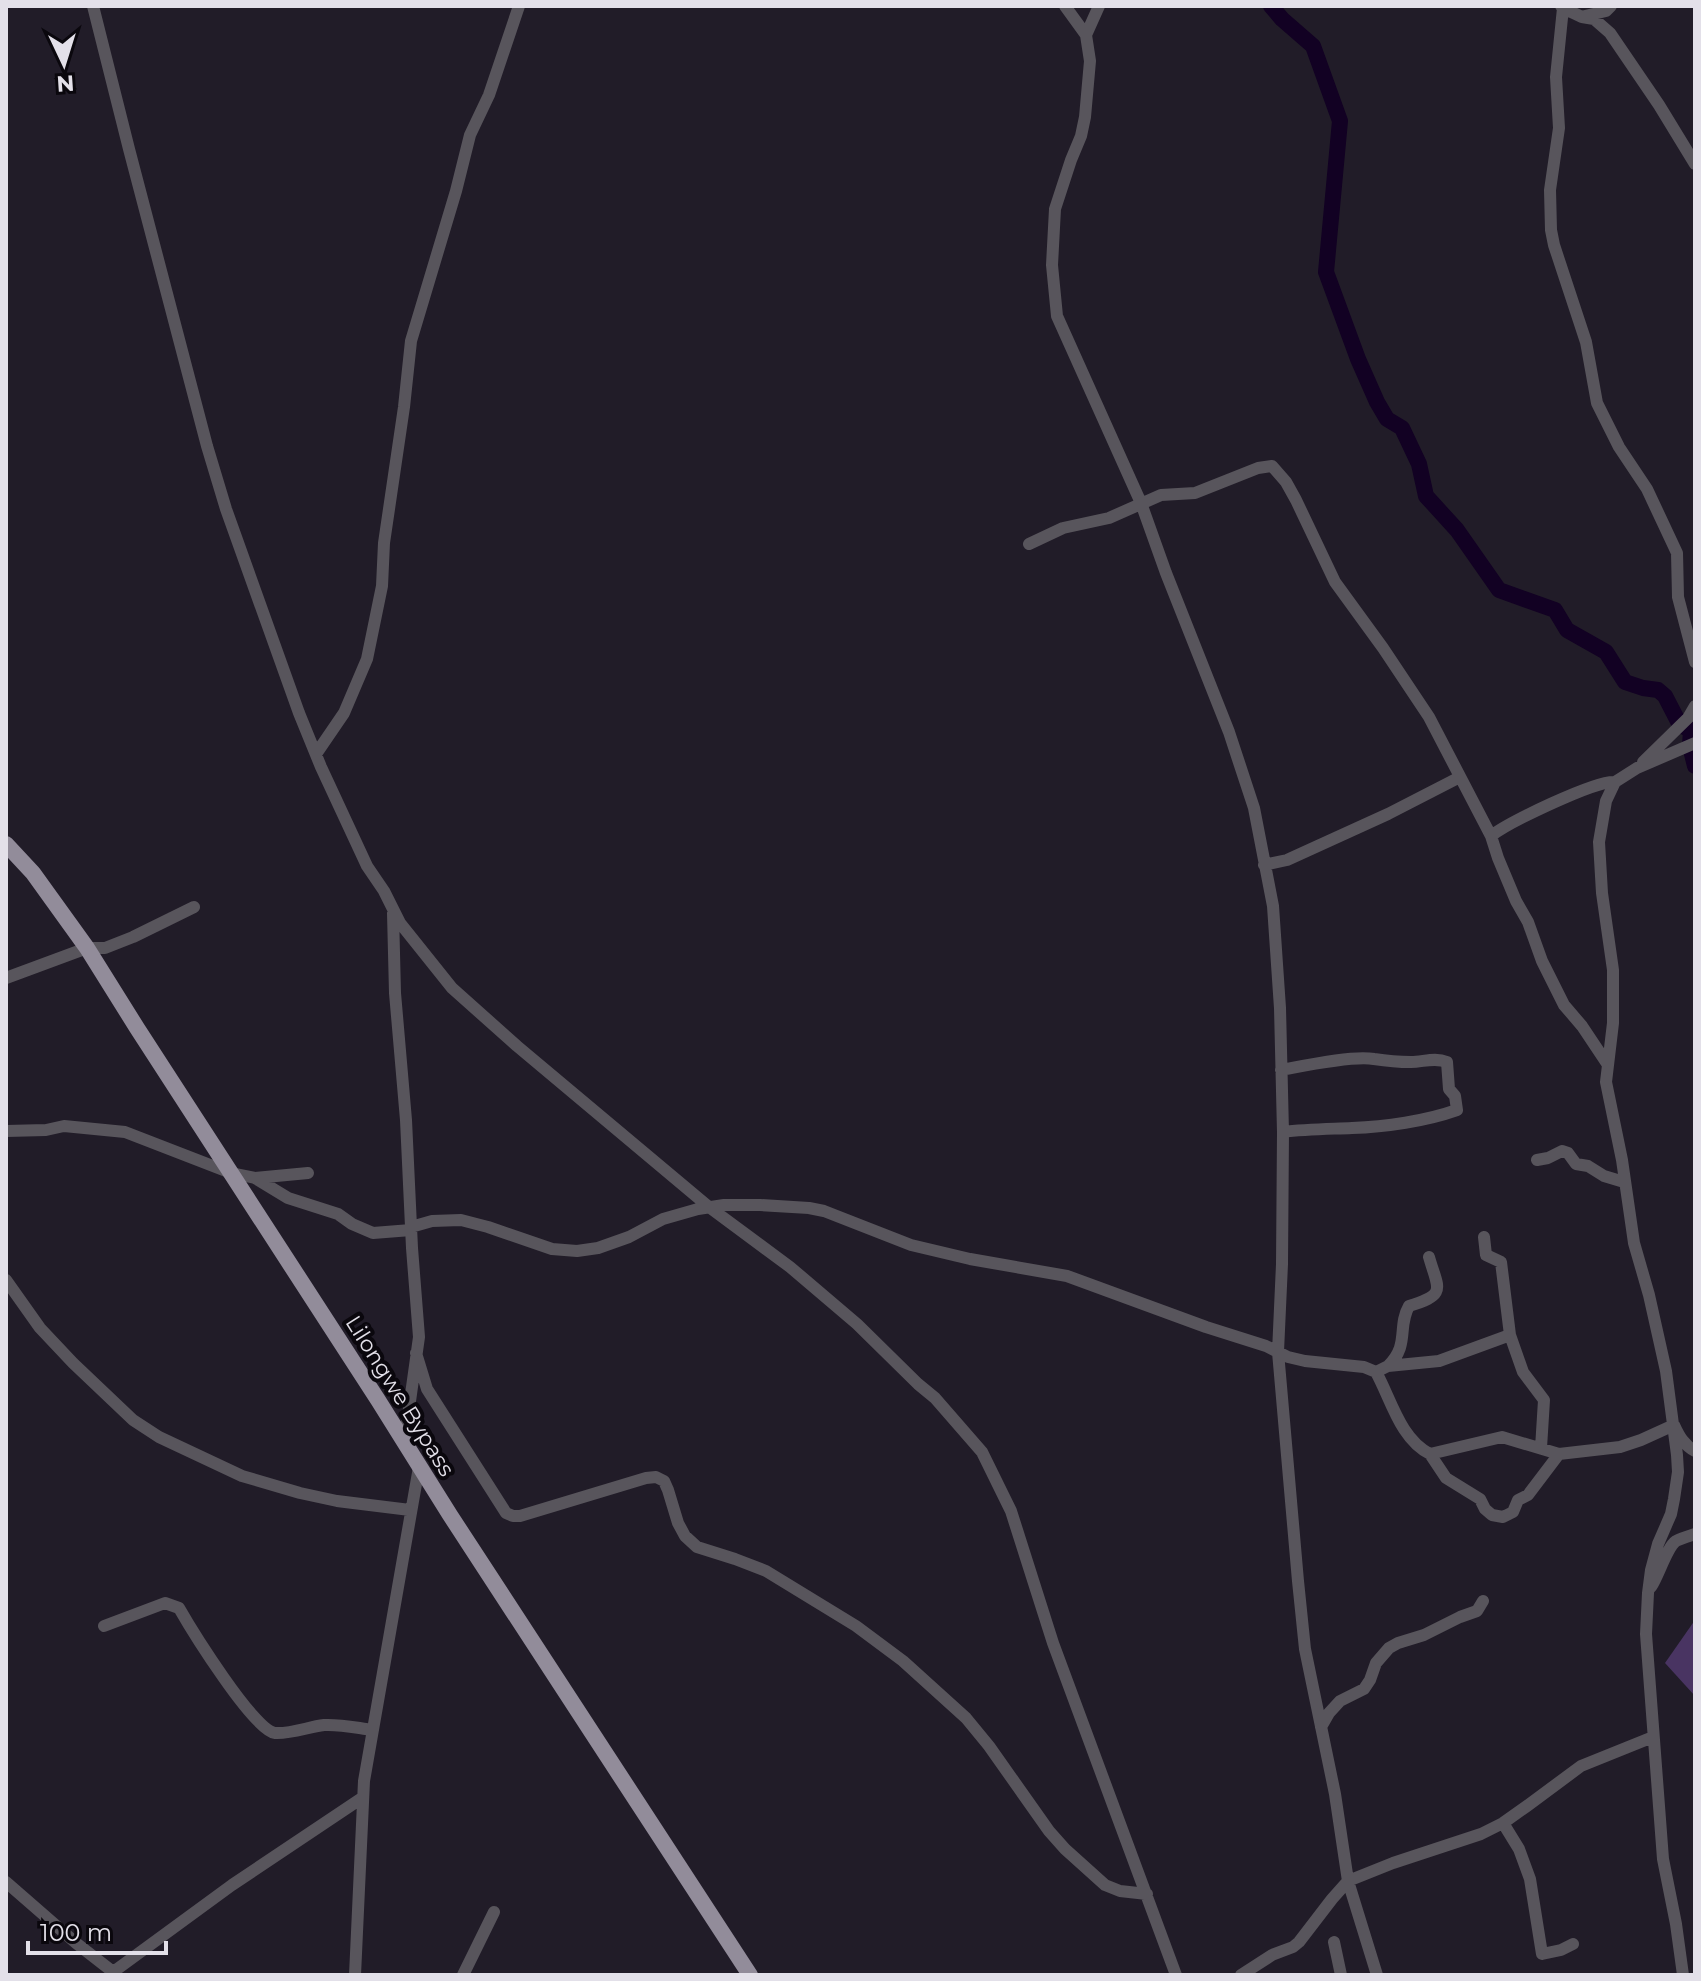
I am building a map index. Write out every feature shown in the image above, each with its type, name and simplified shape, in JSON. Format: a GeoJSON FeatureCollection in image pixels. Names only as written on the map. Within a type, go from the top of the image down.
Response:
{"type":"FeatureCollection","features":[{"type":"Feature","properties":{"kind":"main road","name":"Lilongwe Bypass"},"geometry":{"type":"LineString","coordinates":[[6,844],[33,873],[87,948],[404,1444],[750,1975]]}},
{"type":"Feature","properties":{"kind":"street"},"geometry":{"type":"LineString","coordinates":[[93,6],[218,484],[283,670],[316,754],[367,866],[384,891],[393,912],[452,988],[709,1207],[790,1267],[857,1324],[935,1398],[982,1452],[1011,1511],[1058,1657],[1176,1975]]}},
{"type":"Feature","properties":{"kind":"street"},"geometry":{"type":"LineString","coordinates":[[316,754],[344,713],[367,659],[382,586],[384,543],[411,341],[470,135],[489,95],[519,6]]}},
{"type":"Feature","properties":{"kind":"street"},"geometry":{"type":"LineString","coordinates":[[1065,6],[1086,35],[1090,61],[1081,136],[1055,209],[1052,265],[1057,316],[1141,503],[1236,749],[1254,808],[1274,916],[1283,1132],[1278,1352],[1298,1581],[1305,1649],[1335,1794],[1348,1881],[1377,1975]]}},
{"type":"Feature","properties":{"kind":"street"},"geometry":{"type":"LineString","coordinates":[[1086,35],[1099,6]]}},
{"type":"Feature","properties":{"kind":"street"},"geometry":{"type":"LineString","coordinates":[[1582,17],[1606,11],[1611,6]]}},
{"type":"Feature","properties":{"kind":"street"},"geometry":{"type":"LineString","coordinates":[[1695,164],[1610,33],[1598,21],[1562,7],[1556,77],[1559,128],[1550,190],[1554,245],[1586,342],[1597,403],[1619,447],[1647,489],[1677,553],[1678,597],[1695,662]]}},
{"type":"Feature","properties":{"kind":"street"},"geometry":{"type":"LineString","coordinates":[[1029,544],[1063,528],[1109,518],[1161,495],[1195,493],[1258,468],[1272,466],[1296,500],[1335,582],[1429,717],[1491,836],[1516,901],[1564,1005],[1608,1065]]}},
{"type":"Feature","properties":{"kind":"street"},"geometry":{"type":"LineString","coordinates":[[1637,768],[1688,718],[1695,706]]}},
{"type":"Feature","properties":{"kind":"street"},"geometry":{"type":"LineString","coordinates":[[1687,1972],[1663,1859],[1646,1634],[1648,1593],[1655,1555],[1671,1514],[1677,1484],[1677,1455],[1666,1371],[1634,1243],[1606,1082],[1613,1023],[1613,970],[1602,893],[1599,842],[1606,801],[1615,782],[1637,768],[1695,743]]}},
{"type":"Feature","properties":{"kind":"street"},"geometry":{"type":"LineString","coordinates":[[1264,865],[1287,860],[1460,777]]}},
{"type":"Feature","properties":{"kind":"street"},"geometry":{"type":"LineString","coordinates":[[1491,836],[1551,803],[1607,781],[1615,782]]}},
{"type":"Feature","properties":{"kind":"street"},"geometry":{"type":"LineString","coordinates":[[6,978],[87,948],[105,948],[194,907]]}},
{"type":"Feature","properties":{"kind":"street"},"geometry":{"type":"LineString","coordinates":[[393,912],[395,993],[419,1337],[404,1444]]}},
{"type":"Feature","properties":{"kind":"street"},"geometry":{"type":"LineString","coordinates":[[1281,1070],[1352,1060],[1420,1062],[1439,1059],[1447,1062],[1449,1089],[1455,1096],[1457,1110],[1432,1119],[1283,1132]]}},
{"type":"Feature","properties":{"kind":"street"},"geometry":{"type":"LineString","coordinates":[[6,1131],[46,1130],[64,1126],[125,1132],[231,1173],[255,1178],[308,1173]]}},
{"type":"Feature","properties":{"kind":"street"},"geometry":{"type":"LineString","coordinates":[[1537,1160],[1562,1151],[1568,1153],[1576,1164],[1624,1182]]}},
{"type":"Feature","properties":{"kind":"street"},"geometry":{"type":"LineString","coordinates":[[255,1178],[288,1198],[338,1214],[373,1233],[411,1228],[432,1221],[461,1220],[552,1249],[589,1250],[629,1237],[663,1219],[709,1207],[771,1205],[809,1208],[911,1245],[1067,1276],[1305,1361],[1382,1369],[1439,1361],[1510,1335]]}},
{"type":"Feature","properties":{"kind":"street"},"geometry":{"type":"LineString","coordinates":[[1484,1237],[1486,1255],[1501,1262],[1510,1335],[1523,1372],[1544,1400],[1541,1448]]}},
{"type":"Feature","properties":{"kind":"street"},"geometry":{"type":"LineString","coordinates":[[1382,1369],[1396,1359],[1402,1345],[1405,1313],[1409,1306],[1428,1300],[1438,1288],[1429,1257]]}},
{"type":"Feature","properties":{"kind":"street"},"geometry":{"type":"LineString","coordinates":[[6,1280],[34,1322],[73,1363],[133,1420],[159,1437],[242,1476],[300,1493],[410,1510]]}},
{"type":"Feature","properties":{"kind":"street"},"geometry":{"type":"LineString","coordinates":[[416,1353],[427,1389],[506,1513],[520,1516],[646,1478],[656,1477],[664,1481],[678,1523],[685,1536],[697,1547],[766,1571],[885,1646],[966,1718],[1065,1849],[1105,1885],[1120,1891],[1147,1894]]}},
{"type":"Feature","properties":{"kind":"street"},"geometry":{"type":"LineString","coordinates":[[1382,1369],[1398,1420],[1422,1450],[1430,1454],[1446,1478],[1480,1499],[1492,1515],[1503,1517],[1513,1512],[1518,1500],[1528,1495],[1559,1454]]}},
{"type":"Feature","properties":{"kind":"street"},"geometry":{"type":"LineString","coordinates":[[1674,1425],[1688,1447],[1695,1451]]}},
{"type":"Feature","properties":{"kind":"street"},"geometry":{"type":"LineString","coordinates":[[1430,1454],[1502,1437],[1559,1454],[1620,1447],[1674,1425]]}},
{"type":"Feature","properties":{"kind":"street"},"geometry":{"type":"LineString","coordinates":[[355,1975],[362,1798],[419,1467]]}},
{"type":"Feature","properties":{"kind":"street"},"geometry":{"type":"LineString","coordinates":[[1648,1593],[1673,1543],[1695,1534]]}},
{"type":"Feature","properties":{"kind":"street"},"geometry":{"type":"LineString","coordinates":[[1321,1727],[1340,1701],[1364,1689],[1376,1663],[1389,1648],[1477,1611],[1483,1601]]}},
{"type":"Feature","properties":{"kind":"street"},"geometry":{"type":"LineString","coordinates":[[104,1626],[165,1603],[179,1608],[234,1692],[266,1730],[277,1733],[327,1725],[373,1730]]}},
{"type":"Feature","properties":{"kind":"street"},"geometry":{"type":"LineString","coordinates":[[1241,1975],[1299,1942],[1348,1881],[1481,1834],[1503,1823],[1581,1766],[1653,1737]]}},
{"type":"Feature","properties":{"kind":"street"},"geometry":{"type":"LineString","coordinates":[[6,1882],[113,1974],[232,1885],[362,1798]]}},
{"type":"Feature","properties":{"kind":"street"},"geometry":{"type":"LineString","coordinates":[[1503,1823],[1519,1849],[1530,1879],[1542,1954],[1573,1944]]}},
{"type":"Feature","properties":{"kind":"street"},"geometry":{"type":"LineString","coordinates":[[463,1975],[494,1912]]}},
{"type":"Feature","properties":{"kind":"street"},"geometry":{"type":"LineString","coordinates":[[1334,1942],[1341,1975]]}},
{"type":"Feature","properties":{"kind":"shaded area"},"geometry":{"type":"Polygon","coordinates":[[[1695,1620],[1695,1696],[1665,1663],[1695,1620]]]}},
{"type":"Feature","properties":{"kind":"waterway"},"geometry":{"type":"LineString","coordinates":[[1271,6],[1313,46],[1340,121],[1326,272],[1377,402],[1387,419],[1402,428],[1419,464],[1426,496],[1457,530],[1499,590],[1555,610],[1567,630],[1606,652],[1625,682],[1658,690],[1665,696],[1680,725],[1691,730],[1690,746],[1695,766]]}}]}
